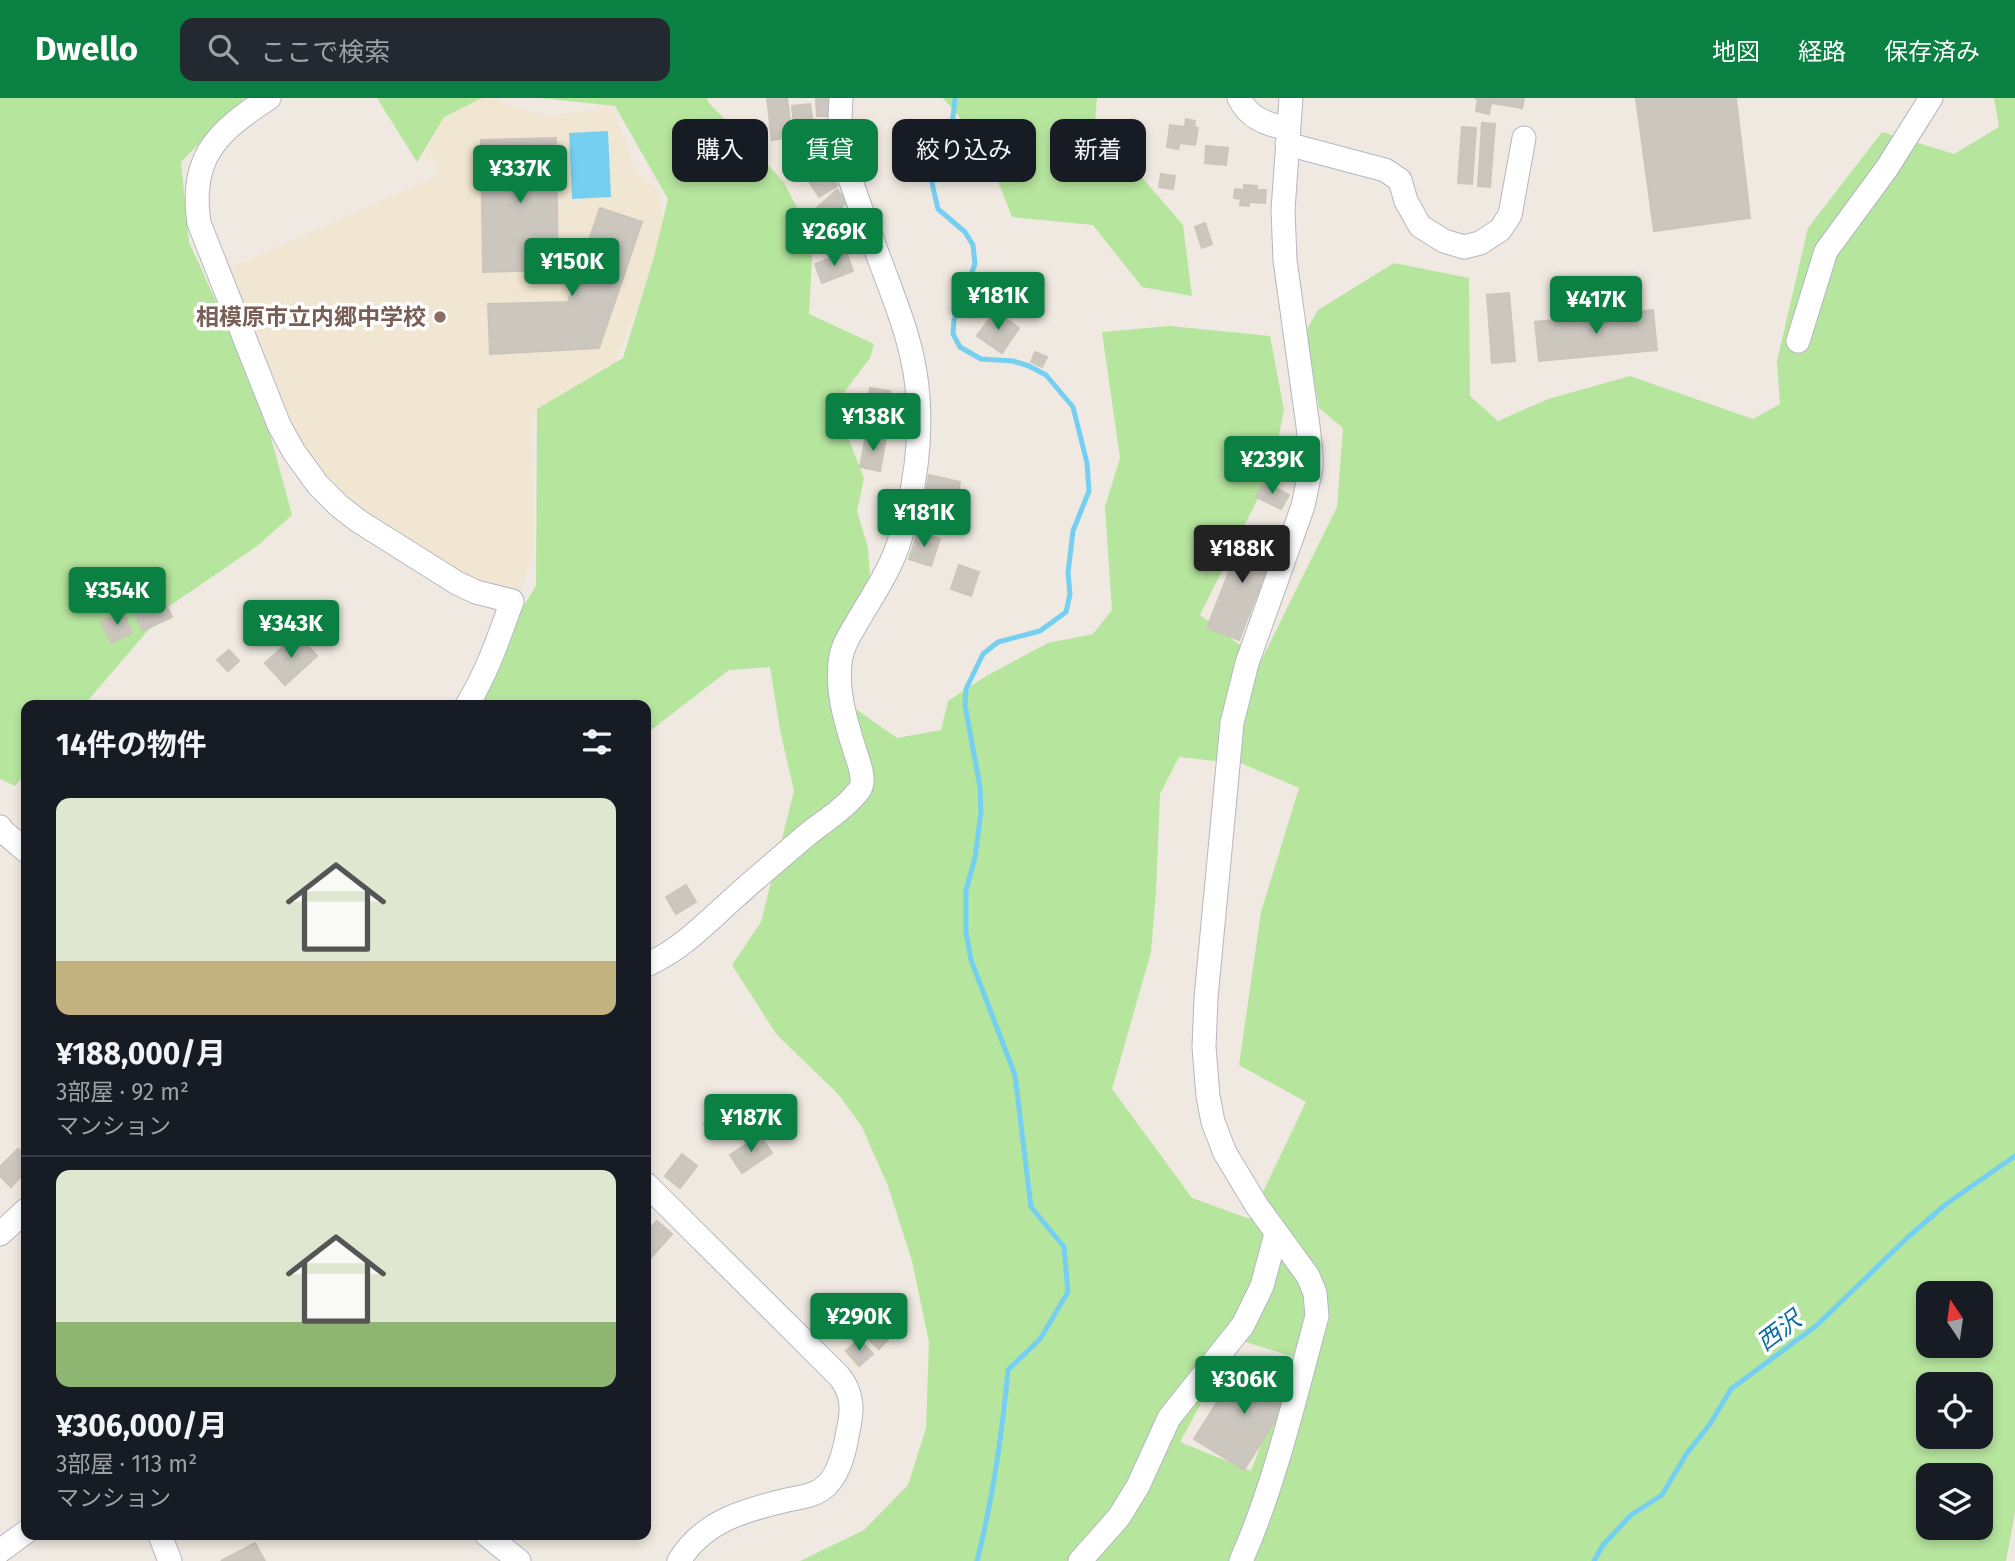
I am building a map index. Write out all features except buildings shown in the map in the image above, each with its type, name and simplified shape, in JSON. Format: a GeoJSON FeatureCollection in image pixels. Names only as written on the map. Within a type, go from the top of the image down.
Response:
{"type":"FeatureCollection","features":[{"type":"Feature","properties":{"kind":"street"},"geometry":{"type":"LineString","coordinates":[[269,98],[242,115],[209,150],[197,190],[199,223],[276,419],[293,452],[318,485],[360,522],[434,570],[476,592],[512,601],[490,660],[470,700]]}},
{"type":"Feature","properties":{"kind":"street"},"geometry":{"type":"LineString","coordinates":[[651,962],[679,945],[709,920],[809,833],[841,809],[862,786],[863,775],[854,749],[839,679],[841,654],[894,559],[915,470],[919,425],[912,358],[904,324],[842,156],[839,138],[841,98]]}},
{"type":"Feature","properties":{"kind":"street"},"geometry":{"type":"LineString","coordinates":[[1239,98],[1248,112],[1287,137],[1385,170],[1400,180],[1406,201],[1420,226],[1444,241],[1464,247],[1480,243],[1500,230],[1510,215],[1524,138]]}},
{"type":"Feature","properties":{"kind":"street"},"geometry":{"type":"LineString","coordinates":[[1241,1561],[1266,1496],[1317,1316],[1315,1293],[1308,1276],[1233,1169],[1218,1137],[1208,1096],[1204,1047],[1206,998],[1232,723],[1247,663],[1300,516],[1311,467],[1308,426],[1285,260],[1283,210],[1291,98]]}},
{"type":"Feature","properties":{"kind":"street"},"geometry":{"type":"LineString","coordinates":[[1798,341],[1826,251],[1887,168],[1931,98]]}},
{"type":"Feature","properties":{"kind":"street"},"geometry":{"type":"LineString","coordinates":[[0,827],[21,847]]}},
{"type":"Feature","properties":{"kind":"street"},"geometry":{"type":"LineString","coordinates":[[651,1189],[839,1376],[847,1386],[852,1406],[842,1457],[832,1479],[825,1487],[811,1495],[752,1508],[719,1522],[693,1542],[679,1561]]}},
{"type":"Feature","properties":{"kind":"street"},"geometry":{"type":"LineString","coordinates":[[1080,1561],[1107,1532],[1125,1507],[1138,1486],[1169,1418],[1242,1325],[1262,1286],[1276,1234]]}},
{"type":"Feature","properties":{"kind":"street"},"geometry":{"type":"LineString","coordinates":[[0,1551],[21,1536]]}},
{"type":"Feature","properties":{"kind":"street"},"geometry":{"type":"LineString","coordinates":[[162,1540],[170,1561]]}},
{"type":"Feature","properties":{"kind":"street"},"geometry":{"type":"LineString","coordinates":[[492,1540],[519,1561]]}},
{"type":"Feature","properties":{"kind":"shaded area","name":"相模原市立内郷中学校"},"geometry":{"type":"Polygon","coordinates":[[[473,98],[497,98],[501,103],[548,116],[613,107],[635,170],[656,188],[667,233],[615,364],[587,392],[531,416],[534,548],[519,599],[480,585],[354,514],[304,450],[226,270],[437,176],[436,161],[424,157],[440,121],[473,98]]]}},
{"type":"Feature","properties":{"kind":"green space"},"geometry":{"type":"Polygon","coordinates":[[[0,98],[245,98],[181,162],[189,242],[261,401],[292,515],[257,546],[168,607],[88,700],[21,700],[21,779],[15,786],[0,779],[0,98]]]}},
{"type":"Feature","properties":{"kind":"green space"},"geometry":{"type":"Polygon","coordinates":[[[377,98],[482,98],[444,117],[417,162],[377,98]]]}},
{"type":"Feature","properties":{"kind":"green space"},"geometry":{"type":"Polygon","coordinates":[[[540,98],[707,98],[724,119],[672,119],[672,182],[768,182],[768,165],[784,182],[813,238],[809,314],[874,344],[870,358],[835,404],[864,478],[857,511],[868,548],[870,578],[852,660],[847,703],[897,738],[941,730],[948,701],[986,676],[1048,643],[1093,634],[1112,610],[1105,507],[1120,458],[1102,332],[1170,326],[1270,336],[1284,410],[1272,470],[1200,615],[1261,661],[1337,507],[1343,428],[1319,408],[1306,331],[1318,310],[1394,263],[1469,278],[1470,396],[1498,421],[1548,399],[1630,376],[1753,419],[1780,404],[1777,361],[1808,228],[1882,132],[1954,154],[1999,127],[1994,98],[2015,98],[2015,1512],[2006,1561],[800,1561],[864,1530],[908,1485],[926,1428],[929,1342],[912,1261],[888,1186],[861,1125],[838,1094],[777,1035],[732,965],[761,922],[794,791],[780,730],[770,667],[729,670],[651,730],[651,700],[465,700],[536,586],[537,409],[623,358],[654,257],[668,199],[615,106],[540,98]],[[1179,757],[1160,794],[1151,952],[1112,1089],[1192,1198],[1250,1219],[1306,1102],[1239,1065],[1261,912],[1299,788],[1243,764],[1179,757]],[[1236,1339],[1180,1442],[1251,1471],[1294,1357],[1236,1339]]]}},
{"type":"Feature","properties":{"kind":"green space"},"geometry":{"type":"Polygon","coordinates":[[[943,98],[1097,98],[1095,119],[1050,119],[1050,182],[1146,182],[1183,225],[1192,296],[1142,287],[1093,225],[1012,217],[998,182],[1036,182],[1036,119],[961,119],[943,98]]]}},
{"type":"Feature","properties":{"kind":"water"},"geometry":{"type":"Polygon","coordinates":[[[608,131],[611,197],[572,199],[569,133],[608,131]]]}},
{"type":"Feature","properties":{"kind":"waterway"},"geometry":{"type":"LineString","coordinates":[[955,98],[952,127],[932,183],[938,209],[965,232],[973,245],[975,264],[954,320],[953,334],[960,347],[981,359],[1013,361],[1046,375],[1073,407],[1087,463],[1089,491],[1073,531],[1068,573],[1070,594],[1066,612],[1040,631],[998,642],[983,654],[966,689],[965,705],[980,787],[981,812],[975,858],[966,890],[966,932],[971,960],[1015,1075],[1031,1207],[1064,1247],[1068,1292],[1040,1339],[1008,1370],[996,1466],[977,1561]]}},
{"type":"Feature","properties":{"kind":"waterway","name":"西沢"},"geometry":{"type":"LineString","coordinates":[[1594,1561],[1603,1545],[1631,1515],[1662,1495],[1731,1389],[1816,1326],[1946,1204],[2015,1156]]}},
{"type":"Feature","properties":{"kind":"place","name":"相模原市立内郷中学校"},"geometry":{"type":"Point","coordinates":[440,317]}}]}
